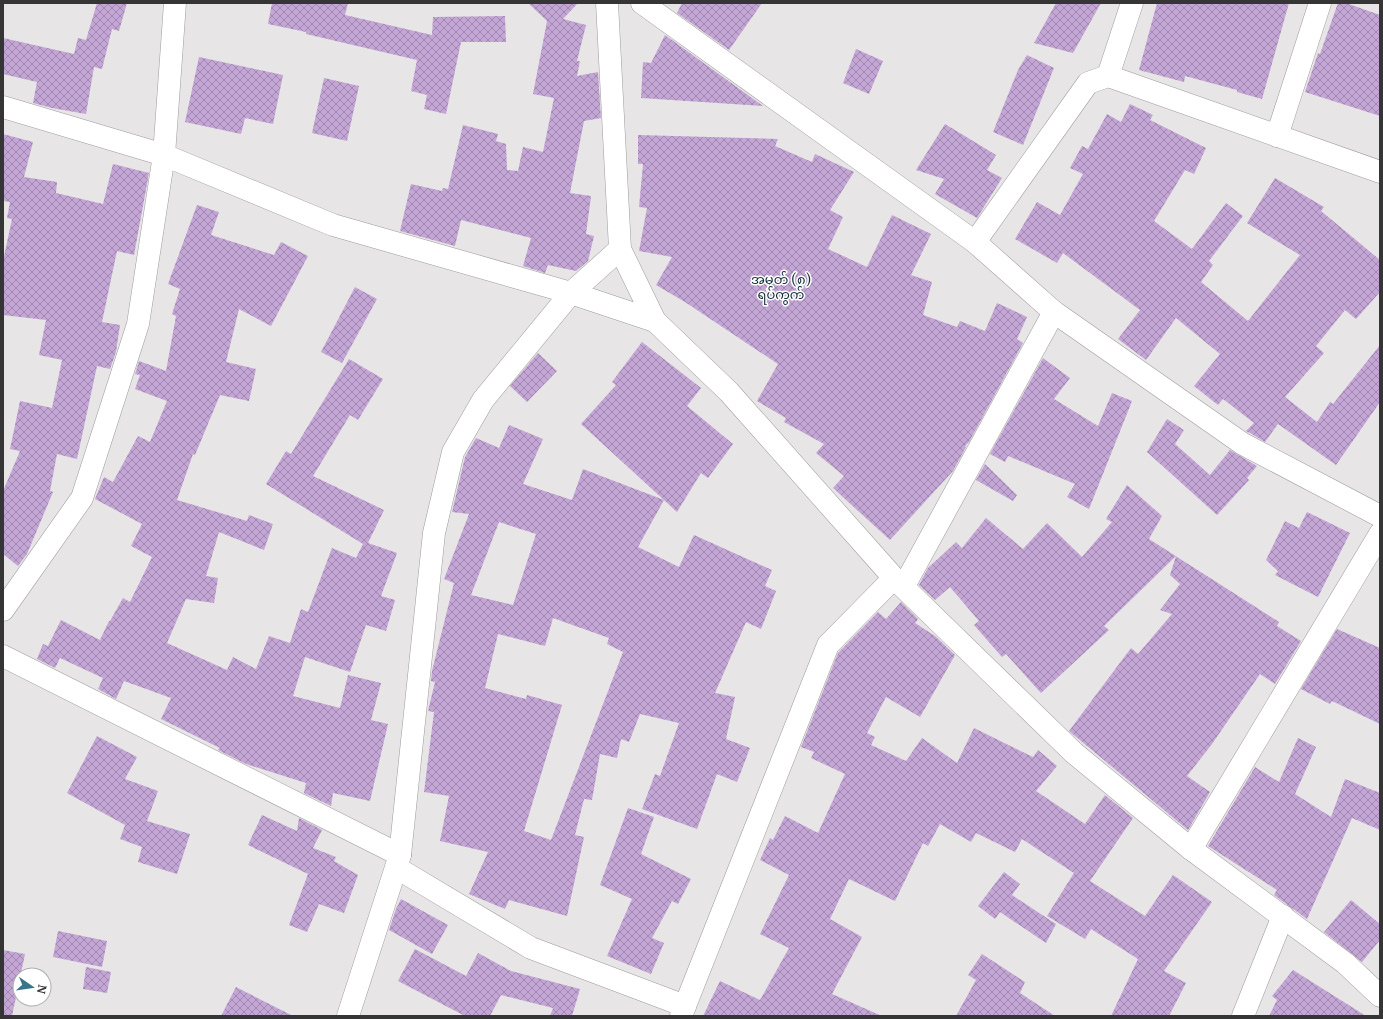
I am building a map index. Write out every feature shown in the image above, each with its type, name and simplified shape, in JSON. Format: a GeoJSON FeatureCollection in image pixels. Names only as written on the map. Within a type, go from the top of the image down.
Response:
{"type":"FeatureCollection","features":[{"type":"Feature","properties":{"kind":"street"},"geometry":{"type":"LineString","coordinates":[[3,610],[82,498],[138,324],[164,155],[176,3]]}},
{"type":"Feature","properties":{"kind":"street"},"geometry":{"type":"LineString","coordinates":[[607,3],[620,249],[655,321],[729,392],[899,582],[1074,753],[1191,849],[1345,963],[1380,996]]}},
{"type":"Feature","properties":{"kind":"street"},"geometry":{"type":"LineString","coordinates":[[642,3],[976,242],[1054,312],[1243,444],[1380,516]]}},
{"type":"Feature","properties":{"kind":"street"},"geometry":{"type":"LineString","coordinates":[[1108,76],[1132,3]]}},
{"type":"Feature","properties":{"kind":"street"},"geometry":{"type":"LineString","coordinates":[[1277,136],[1320,3]]}},
{"type":"Feature","properties":{"kind":"street"},"geometry":{"type":"LineString","coordinates":[[976,242],[1088,83],[1108,76],[1380,172]]}},
{"type":"Feature","properties":{"kind":"street"},"geometry":{"type":"LineString","coordinates":[[3,107],[164,155],[333,225],[571,293],[655,321]]}},
{"type":"Feature","properties":{"kind":"street"},"geometry":{"type":"LineString","coordinates":[[348,1016],[398,861],[434,533],[452,452],[483,400],[571,293],[620,249]]}},
{"type":"Feature","properties":{"kind":"street"},"geometry":{"type":"LineString","coordinates":[[3,656],[398,861],[531,948],[683,1011],[828,646],[899,582],[1054,312]]}},
{"type":"Feature","properties":{"kind":"street"},"geometry":{"type":"LineString","coordinates":[[1191,849],[1380,534]]}},
{"type":"Feature","properties":{"kind":"street"},"geometry":{"type":"LineString","coordinates":[[1243,1016],[1283,916]]}},
{"type":"Feature","properties":{"kind":"building"},"geometry":{"type":"Polygon","coordinates":[[[97,3],[127,3],[119,31],[112,29],[102,69],[94,67],[86,114],[33,103],[37,82],[3,74],[3,38],[74,54],[78,38],[86,40],[97,3]]]}},
{"type":"Feature","properties":{"kind":"building"},"geometry":{"type":"Polygon","coordinates":[[[272,3],[348,3],[345,15],[432,35],[433,17],[505,16],[506,42],[461,42],[446,114],[424,109],[427,95],[411,91],[417,60],[268,24],[272,3]]]}},
{"type":"Feature","properties":{"kind":"building"},"geometry":{"type":"Polygon","coordinates":[[[528,3],[578,3],[563,19],[586,25],[577,61],[580,61],[577,76],[598,72],[601,118],[584,121],[570,193],[591,196],[586,234],[594,236],[588,261],[576,271],[548,265],[545,273],[523,266],[531,238],[461,220],[455,246],[400,231],[411,184],[442,191],[443,188],[448,189],[463,125],[498,134],[496,141],[506,144],[507,170],[518,171],[523,147],[543,152],[554,98],[533,94],[547,21],[528,3]]]}},
{"type":"Feature","properties":{"kind":"building"},"geometry":{"type":"Polygon","coordinates":[[[682,3],[762,3],[729,50],[677,13],[682,3]]]}},
{"type":"Feature","properties":{"kind":"building"},"geometry":{"type":"Polygon","coordinates":[[[1056,3],[1101,3],[1073,53],[1034,43],[1056,3]]]}},
{"type":"Feature","properties":{"kind":"building"},"geometry":{"type":"Polygon","coordinates":[[[1157,3],[1289,3],[1262,99],[1237,92],[1237,90],[1185,76],[1184,82],[1139,70],[1157,3]]]}},
{"type":"Feature","properties":{"kind":"building"},"geometry":{"type":"Polygon","coordinates":[[[1338,3],[1346,3],[1380,15],[1380,116],[1305,92],[1318,53],[1320,54],[1338,3]]]}},
{"type":"Feature","properties":{"kind":"building"},"geometry":{"type":"Polygon","coordinates":[[[665,35],[763,106],[641,98],[643,62],[651,63],[665,35]]]}},
{"type":"Feature","properties":{"kind":"building"},"geometry":{"type":"Polygon","coordinates":[[[856,49],[883,61],[869,94],[843,83],[856,49]]]}},
{"type":"Feature","properties":{"kind":"building"},"geometry":{"type":"Polygon","coordinates":[[[1027,55],[1054,68],[1023,145],[993,132],[1018,70],[1027,55]]]}},
{"type":"Feature","properties":{"kind":"building"},"geometry":{"type":"Polygon","coordinates":[[[199,57],[283,75],[273,124],[245,118],[241,134],[185,122],[199,57]]]}},
{"type":"Feature","properties":{"kind":"building"},"geometry":{"type":"Polygon","coordinates":[[[324,78],[359,86],[347,141],[312,133],[324,78]]]}},
{"type":"Feature","properties":{"kind":"building"},"geometry":{"type":"Polygon","coordinates":[[[1130,104],[1153,115],[1150,120],[1206,148],[1194,174],[1185,170],[1154,221],[1192,249],[1226,203],[1243,216],[1209,261],[1213,265],[1201,282],[1248,321],[1300,255],[1247,223],[1275,178],[1324,207],[1321,211],[1380,260],[1380,292],[1356,319],[1345,310],[1316,346],[1324,353],[1285,397],[1317,422],[1330,402],[1333,404],[1380,345],[1380,402],[1336,465],[1278,424],[1265,442],[1246,431],[1254,423],[1223,399],[1218,405],[1194,386],[1220,354],[1176,318],[1146,360],[1118,339],[1140,310],[1063,253],[1057,263],[1015,239],[1037,202],[1060,215],[1083,174],[1070,168],[1082,146],[1088,149],[1107,114],[1121,122],[1130,104]]]}},
{"type":"Feature","properties":{"kind":"building"},"geometry":{"type":"Polygon","coordinates":[[[945,124],[996,155],[987,170],[1002,178],[977,218],[935,194],[944,179],[916,170],[945,124]]]}},
{"type":"Feature","properties":{"kind":"building"},"geometry":{"type":"Polygon","coordinates":[[[3,134],[33,142],[24,177],[57,182],[56,193],[103,204],[113,164],[149,173],[134,255],[117,251],[102,322],[120,325],[116,352],[110,369],[97,366],[77,459],[57,454],[50,491],[53,492],[27,554],[18,566],[3,554],[3,491],[20,451],[10,449],[20,401],[52,408],[62,360],[39,355],[46,320],[3,315],[3,261],[12,219],[7,218],[10,202],[3,201],[3,134]]]}},
{"type":"Feature","properties":{"kind":"building"},"geometry":{"type":"Polygon","coordinates":[[[638,135],[778,139],[775,146],[812,162],[815,154],[854,172],[830,210],[843,217],[828,249],[867,267],[892,215],[931,234],[911,275],[932,282],[923,315],[957,327],[960,321],[985,331],[997,303],[1027,317],[1017,339],[1023,343],[969,442],[965,446],[966,447],[953,471],[890,540],[833,488],[844,476],[816,453],[824,444],[784,422],[786,418],[757,401],[778,364],[685,302],[656,285],[672,257],[639,251],[647,208],[639,207],[643,164],[638,164],[638,135]]]}},
{"type":"Feature","properties":{"kind":"building"},"geometry":{"type":"Polygon","coordinates":[[[197,205],[219,212],[211,235],[274,255],[281,242],[308,256],[271,326],[239,309],[226,362],[256,369],[249,401],[220,395],[195,455],[193,454],[177,500],[247,521],[249,515],[273,524],[264,550],[219,532],[206,576],[218,578],[214,603],[186,599],[167,643],[227,670],[233,657],[256,669],[269,636],[290,643],[301,609],[308,612],[332,548],[356,558],[363,544],[266,484],[286,451],[291,454],[349,359],[383,379],[358,420],[350,415],[313,476],[384,510],[368,543],[397,553],[381,596],[395,600],[386,631],[366,625],[350,672],[305,657],[293,696],[340,708],[348,675],[381,683],[371,720],[388,724],[370,801],[333,793],[331,806],[304,793],[306,783],[246,764],[218,750],[220,748],[161,719],[171,698],[124,681],[116,699],[98,689],[103,678],[60,658],[55,668],[37,659],[43,644],[48,646],[61,620],[100,640],[109,621],[123,598],[130,602],[152,557],[131,546],[142,524],[95,499],[104,477],[113,482],[138,436],[150,442],[167,401],[135,389],[140,375],[135,374],[139,361],[166,371],[176,316],[172,314],[180,289],[168,284],[197,205]]]}},
{"type":"Feature","properties":{"kind":"building"},"geometry":{"type":"Polygon","coordinates":[[[355,287],[377,299],[342,363],[321,352],[355,287]]]}},
{"type":"Feature","properties":{"kind":"building"},"geometry":{"type":"Polygon","coordinates":[[[642,342],[701,388],[687,406],[733,444],[708,478],[701,473],[677,512],[581,424],[616,385],[612,382],[642,342]]]}},
{"type":"Feature","properties":{"kind":"building"},"geometry":{"type":"Polygon","coordinates":[[[538,353],[557,371],[527,402],[510,386],[538,353]]]}},
{"type":"Feature","properties":{"kind":"building"},"geometry":{"type":"Polygon","coordinates":[[[1043,358],[1070,378],[1054,399],[1098,426],[1112,393],[1132,401],[1089,509],[1067,497],[1075,484],[1008,456],[1005,462],[990,454],[1043,358]]]}},
{"type":"Feature","properties":{"kind":"building"},"geometry":{"type":"Polygon","coordinates":[[[1167,419],[1184,430],[1175,444],[1210,475],[1230,450],[1257,466],[1247,478],[1249,480],[1217,515],[1147,452],[1167,419]]]}},
{"type":"Feature","properties":{"kind":"building"},"geometry":{"type":"Polygon","coordinates":[[[509,425],[543,439],[523,484],[572,500],[583,469],[664,500],[638,547],[679,567],[694,535],[772,570],[765,586],[776,591],[761,629],[746,622],[715,693],[735,697],[726,739],[750,748],[737,782],[717,774],[697,829],[642,809],[655,774],[660,776],[679,723],[640,714],[629,742],[621,739],[617,758],[600,754],[592,800],[584,799],[575,835],[584,837],[567,916],[509,900],[505,909],[469,894],[488,852],[440,841],[449,796],[424,792],[434,712],[428,711],[435,682],[431,681],[432,671],[454,583],[444,579],[469,514],[452,512],[465,457],[476,438],[499,448],[509,425]],[[499,522],[471,595],[513,605],[536,534],[499,522]],[[553,618],[545,646],[498,634],[485,688],[526,699],[527,695],[562,705],[524,831],[551,840],[623,652],[607,644],[609,638],[553,618]]]}},
{"type":"Feature","properties":{"kind":"building"},"geometry":{"type":"Polygon","coordinates":[[[985,464],[1017,495],[1013,501],[976,480],[985,464]]]}},
{"type":"Feature","properties":{"kind":"building"},"geometry":{"type":"Polygon","coordinates":[[[1127,485],[1162,516],[1149,539],[1176,556],[1104,626],[1109,630],[1041,693],[1006,654],[1002,657],[974,625],[979,621],[950,587],[935,600],[919,585],[928,568],[956,542],[962,548],[986,518],[1023,549],[1047,523],[1082,557],[1112,522],[1106,519],[1127,485]]]}},
{"type":"Feature","properties":{"kind":"building"},"geometry":{"type":"Polygon","coordinates":[[[1307,512],[1350,533],[1318,597],[1275,575],[1278,571],[1266,560],[1285,521],[1299,528],[1307,512]]]}},
{"type":"Feature","properties":{"kind":"building"},"geometry":{"type":"Polygon","coordinates":[[[1176,556],[1279,622],[1277,626],[1301,641],[1275,684],[1260,674],[1212,744],[1187,776],[1210,792],[1188,830],[1069,731],[1131,648],[1138,654],[1172,614],[1160,610],[1180,584],[1170,575],[1176,556]]]}},
{"type":"Feature","properties":{"kind":"building"},"geometry":{"type":"Polygon","coordinates":[[[901,602],[918,619],[915,623],[935,636],[955,655],[920,717],[886,697],[867,733],[875,737],[871,745],[906,761],[922,738],[957,763],[974,728],[1033,757],[1038,750],[1057,766],[1036,791],[1085,824],[1105,795],[1133,818],[1090,881],[1145,916],[1173,875],[1212,902],[1164,971],[1186,983],[1169,1016],[1111,1016],[1138,959],[1091,929],[1085,939],[1047,916],[1074,873],[1022,839],[1015,852],[976,833],[971,842],[940,824],[928,846],[923,843],[895,901],[849,879],[830,919],[862,937],[832,994],[882,1016],[703,1016],[720,981],[760,1000],[789,948],[760,934],[789,875],[760,860],[770,838],[773,840],[785,816],[818,833],[845,774],[811,758],[814,752],[801,747],[838,653],[878,612],[886,619],[901,602]]]}},
{"type":"Feature","properties":{"kind":"building"},"geometry":{"type":"Polygon","coordinates":[[[1337,629],[1380,648],[1380,724],[1332,701],[1330,704],[1301,689],[1337,629]]]}},
{"type":"Feature","properties":{"kind":"building"},"geometry":{"type":"Polygon","coordinates":[[[97,736],[137,757],[125,779],[158,791],[147,821],[190,834],[177,874],[138,862],[142,847],[120,839],[125,825],[67,793],[97,736]]]}},
{"type":"Feature","properties":{"kind":"building"},"geometry":{"type":"Polygon","coordinates":[[[1298,738],[1316,747],[1295,794],[1331,817],[1345,779],[1380,793],[1380,830],[1352,818],[1307,919],[1274,895],[1277,890],[1208,846],[1255,767],[1279,782],[1298,738]]]}},
{"type":"Feature","properties":{"kind":"building"},"geometry":{"type":"Polygon","coordinates":[[[628,808],[654,817],[641,854],[691,879],[678,904],[672,901],[652,938],[664,943],[651,974],[607,956],[632,899],[600,885],[628,808]]]}},
{"type":"Feature","properties":{"kind":"building"},"geometry":{"type":"Polygon","coordinates":[[[262,815],[297,831],[299,818],[322,830],[313,848],[336,857],[334,861],[358,875],[344,913],[319,904],[307,932],[289,925],[308,874],[248,845],[262,815]]]}},
{"type":"Feature","properties":{"kind":"building"},"geometry":{"type":"Polygon","coordinates":[[[1004,872],[1020,884],[1012,895],[1056,924],[1046,943],[1000,912],[995,919],[978,906],[1004,872]]]}},
{"type":"Feature","properties":{"kind":"building"},"geometry":{"type":"Polygon","coordinates":[[[401,899],[448,925],[432,954],[389,930],[401,899]]]}},
{"type":"Feature","properties":{"kind":"building"},"geometry":{"type":"Polygon","coordinates":[[[1351,900],[1380,924],[1380,940],[1362,962],[1324,932],[1351,900]]]}},
{"type":"Feature","properties":{"kind":"building"},"geometry":{"type":"Polygon","coordinates":[[[58,931],[107,941],[102,967],[53,957],[58,931]]]}},
{"type":"Feature","properties":{"kind":"building"},"geometry":{"type":"Polygon","coordinates":[[[415,949],[466,976],[478,953],[511,971],[580,989],[572,1016],[550,1016],[553,1008],[501,995],[490,1016],[465,1016],[398,981],[415,949]]]}},
{"type":"Feature","properties":{"kind":"building"},"geometry":{"type":"Polygon","coordinates":[[[3,950],[25,954],[22,967],[12,967],[12,1007],[14,1007],[12,1016],[3,1015],[3,950]]]}},
{"type":"Feature","properties":{"kind":"building"},"geometry":{"type":"Polygon","coordinates":[[[982,954],[1025,982],[1020,993],[1055,1016],[956,1016],[976,980],[968,975],[982,954]]]}},
{"type":"Feature","properties":{"kind":"building"},"geometry":{"type":"Polygon","coordinates":[[[86,967],[111,972],[107,993],[83,989],[86,967]]]}},
{"type":"Feature","properties":{"kind":"building"},"geometry":{"type":"Polygon","coordinates":[[[1293,970],[1366,1016],[1269,1016],[1277,1000],[1272,996],[1293,970]]]}},
{"type":"Feature","properties":{"kind":"building"},"geometry":{"type":"Polygon","coordinates":[[[236,987],[293,1016],[221,1016],[236,987]]]}},
{"type":"Feature","properties":{"kind":"district","name":"အမှတ် (၈) ရပ်ကွက်"},"geometry":{"type":"Point","coordinates":[781,286]}}]}
